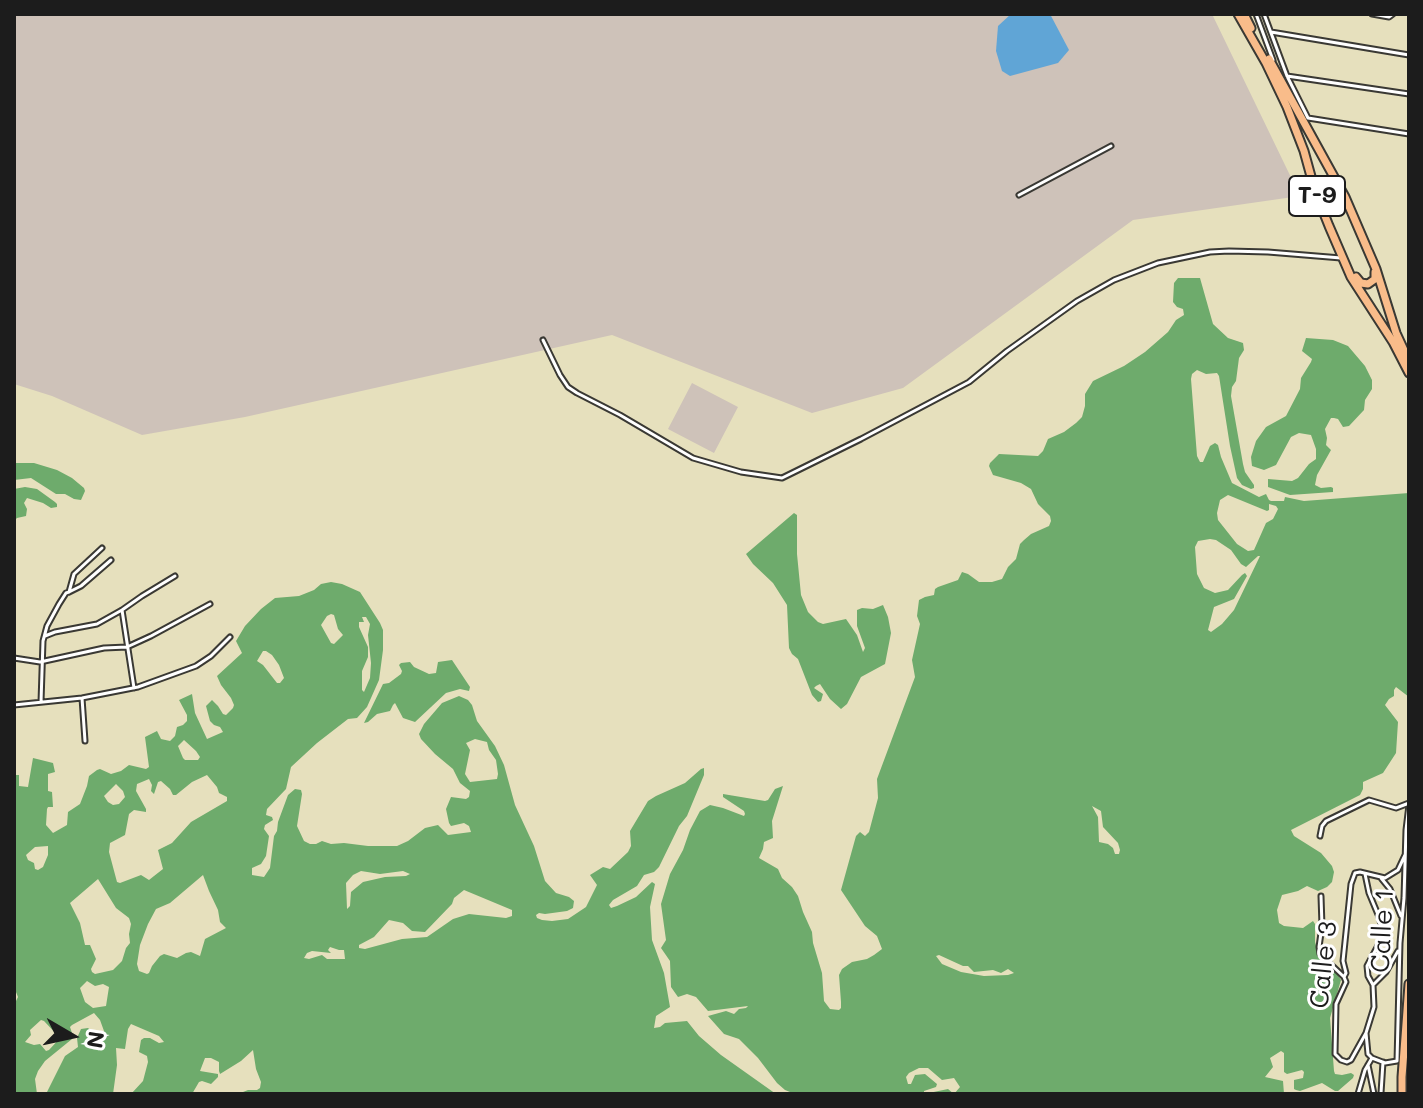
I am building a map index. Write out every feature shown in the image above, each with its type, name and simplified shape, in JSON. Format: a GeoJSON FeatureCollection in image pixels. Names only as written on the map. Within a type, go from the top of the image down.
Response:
{"type":"FeatureCollection","features":[{"type":"Feature","properties":{"kind":"highway","name":"T-9"},"geometry":{"type":"LineString","coordinates":[[1241,14],[1341,189],[1376,269],[1396,333],[1409,361]]}},
{"type":"Feature","properties":{"kind":"highway","name":"T-9"},"geometry":{"type":"LineString","coordinates":[[1241,14],[1287,107],[1321,205],[1351,277],[1409,373]]}},
{"type":"Feature","properties":{"kind":"highway","name":"T-9"},"geometry":{"type":"LineString","coordinates":[[1321,205],[1320,190],[1325,184],[1341,189]]}},
{"type":"Feature","properties":{"kind":"highway","name":"T-9"},"geometry":{"type":"LineString","coordinates":[[1342,255],[1361,283],[1373,281],[1376,269]]}},
{"type":"Feature","properties":{"kind":"highway"},"geometry":{"type":"LineString","coordinates":[[1402,1094],[1409,984]]}},
{"type":"Feature","properties":{"kind":"street"},"geometry":{"type":"LineString","coordinates":[[1256,14],[1278,75]]}},
{"type":"Feature","properties":{"kind":"street"},"geometry":{"type":"LineString","coordinates":[[1264,14],[1287,76],[1308,118],[1409,134]]}},
{"type":"Feature","properties":{"kind":"street"},"geometry":{"type":"LineString","coordinates":[[1372,14],[1389,17],[1393,14]]}},
{"type":"Feature","properties":{"kind":"street"},"geometry":{"type":"LineString","coordinates":[[1271,32],[1409,55]]}},
{"type":"Feature","properties":{"kind":"street"},"geometry":{"type":"LineString","coordinates":[[1287,76],[1409,94]]}},
{"type":"Feature","properties":{"kind":"street"},"geometry":{"type":"LineString","coordinates":[[1019,195],[1111,146]]}},
{"type":"Feature","properties":{"kind":"street"},"geometry":{"type":"LineString","coordinates":[[543,340],[560,375],[568,387],[577,393],[693,458],[741,472],[782,478],[969,382],[1007,351],[1110,281],[1186,256],[1229,251],[1342,255]]}},
{"type":"Feature","properties":{"kind":"street"},"geometry":{"type":"LineString","coordinates":[[69,592],[74,574],[102,548]]}},
{"type":"Feature","properties":{"kind":"street"},"geometry":{"type":"LineString","coordinates":[[41,702],[43,641],[47,626],[66,593],[81,586],[111,560]]}},
{"type":"Feature","properties":{"kind":"street"},"geometry":{"type":"LineString","coordinates":[[45,636],[97,624],[175,576]]}},
{"type":"Feature","properties":{"kind":"street"},"geometry":{"type":"LineString","coordinates":[[14,658],[43,661],[104,648],[127,647],[210,604]]}},
{"type":"Feature","properties":{"kind":"street"},"geometry":{"type":"LineString","coordinates":[[122,610],[134,688]]}},
{"type":"Feature","properties":{"kind":"street"},"geometry":{"type":"LineString","coordinates":[[14,705],[82,698],[134,688],[196,666],[230,637]]}},
{"type":"Feature","properties":{"kind":"street"},"geometry":{"type":"LineString","coordinates":[[82,698],[85,741]]}},
{"type":"Feature","properties":{"kind":"street"},"geometry":{"type":"LineString","coordinates":[[1320,836],[1326,821],[1369,800],[1396,808],[1409,804]]}},
{"type":"Feature","properties":{"kind":"street","name":"Calle 1"},"geometry":{"type":"LineString","coordinates":[[1383,1062],[1397,1061],[1400,943],[1409,804]]}},
{"type":"Feature","properties":{"kind":"street"},"geometry":{"type":"LineString","coordinates":[[1381,1093],[1383,1062],[1368,1054],[1366,1033],[1374,1007],[1373,985],[1367,966],[1381,940],[1382,928],[1365,874],[1385,878],[1398,870],[1405,855]]}},
{"type":"Feature","properties":{"kind":"street","name":"Calle 3"},"geometry":{"type":"LineString","coordinates":[[1365,874],[1355,873],[1351,884],[1343,961],[1346,982],[1336,1004],[1335,1054],[1341,1060],[1351,1060],[1366,1033]]}},
{"type":"Feature","properties":{"kind":"street"},"geometry":{"type":"LineString","coordinates":[[1381,878],[1390,889],[1403,920]]}},
{"type":"Feature","properties":{"kind":"street"},"geometry":{"type":"LineString","coordinates":[[1321,896],[1320,954],[1344,977]]}},
{"type":"Feature","properties":{"kind":"street"},"geometry":{"type":"LineString","coordinates":[[1373,985],[1397,954],[1400,943]]}},
{"type":"Feature","properties":{"kind":"street"},"geometry":{"type":"LineString","coordinates":[[1358,1094],[1372,1058]]}},
{"type":"Feature","properties":{"kind":"street"},"geometry":{"type":"LineString","coordinates":[[1368,1065],[1374,1094]]}},
{"type":"Feature","properties":{"kind":"shaded area"},"geometry":{"type":"Polygon","coordinates":[[[14,14],[1212,14],[1300,196],[1133,220],[903,388],[812,413],[612,335],[245,417],[142,435],[52,396],[14,384],[14,14]]]}},
{"type":"Feature","properties":{"kind":"shaded area"},"geometry":{"type":"Polygon","coordinates":[[[692,383],[738,407],[714,453],[668,429],[692,383]]]}},
{"type":"Feature","properties":{"kind":"green space"},"geometry":{"type":"Polygon","coordinates":[[[1178,278],[1200,278],[1213,324],[1228,338],[1243,343],[1244,350],[1239,358],[1231,396],[1245,472],[1254,488],[1242,485],[1237,478],[1219,376],[1197,370],[1191,379],[1200,462],[1215,443],[1232,483],[1259,497],[1266,494],[1271,501],[1284,501],[1285,497],[1304,501],[1409,493],[1409,697],[1396,687],[1394,696],[1385,705],[1398,722],[1396,753],[1383,773],[1363,782],[1360,795],[1291,830],[1294,836],[1321,853],[1334,872],[1332,882],[1318,891],[1307,886],[1282,895],[1277,910],[1279,923],[1284,926],[1303,928],[1313,921],[1319,955],[1341,980],[1330,1018],[1334,1071],[1342,1075],[1351,1073],[1353,1078],[1338,1091],[1322,1083],[1296,1090],[1294,1080],[1303,1078],[1304,1072],[1284,1072],[1284,1053],[1281,1051],[1270,1058],[1273,1067],[1265,1077],[1283,1081],[1284,1094],[954,1094],[960,1087],[954,1078],[942,1080],[928,1068],[919,1068],[906,1077],[908,1084],[911,1084],[915,1075],[925,1074],[937,1084],[924,1094],[795,1094],[785,1090],[739,1039],[724,1034],[708,1016],[726,1011],[734,1014],[748,1006],[708,1011],[696,997],[687,994],[678,997],[671,987],[670,961],[661,948],[666,940],[661,904],[670,874],[700,811],[710,805],[744,816],[744,811],[723,794],[765,801],[775,789],[783,786],[772,821],[773,838],[764,842],[759,858],[778,869],[798,896],[812,932],[822,973],[824,1001],[830,1009],[841,1008],[839,975],[842,969],[882,949],[877,936],[865,926],[841,890],[856,836],[860,832],[865,836],[869,832],[878,798],[877,779],[915,677],[912,660],[920,624],[917,616],[919,600],[934,595],[938,587],[958,580],[962,572],[979,582],[1002,579],[1016,559],[1020,544],[1031,534],[1049,526],[1050,516],[1038,504],[1031,489],[993,475],[990,463],[999,454],[1038,456],[1048,439],[1076,423],[1082,417],[1085,394],[1093,381],[1145,352],[1184,315],[1183,309],[1173,302],[1174,283],[1178,278]],[[1228,495],[1220,500],[1218,520],[1237,544],[1248,551],[1254,550],[1266,523],[1273,519],[1278,509],[1276,506],[1269,504],[1267,511],[1228,495]],[[1216,540],[1198,541],[1195,547],[1197,574],[1204,588],[1215,593],[1228,590],[1242,575],[1245,573],[1247,576],[1234,599],[1214,607],[1208,630],[1211,632],[1234,610],[1260,556],[1246,567],[1231,550],[1216,540]],[[1092,806],[1098,817],[1099,842],[1108,844],[1115,854],[1119,854],[1118,843],[1103,827],[1101,811],[1092,806]],[[936,956],[942,964],[961,972],[984,976],[1014,973],[1008,969],[1001,973],[993,970],[974,972],[968,966],[936,956]]]}},
{"type":"Feature","properties":{"kind":"green space"},"geometry":{"type":"Polygon","coordinates":[[[1306,338],[1333,340],[1348,346],[1365,366],[1372,380],[1372,389],[1365,400],[1364,410],[1349,426],[1343,427],[1338,419],[1331,418],[1325,429],[1326,445],[1331,450],[1315,485],[1331,487],[1333,492],[1290,495],[1268,487],[1268,479],[1292,481],[1298,478],[1316,459],[1311,435],[1299,433],[1291,437],[1276,465],[1264,470],[1252,466],[1251,457],[1256,441],[1266,427],[1286,416],[1300,389],[1301,378],[1312,359],[1302,351],[1306,338]]]}},
{"type":"Feature","properties":{"kind":"green space"},"geometry":{"type":"Polygon","coordinates":[[[14,463],[34,463],[72,478],[84,488],[81,500],[56,494],[31,478],[14,480],[14,463]]]}},
{"type":"Feature","properties":{"kind":"green space"},"geometry":{"type":"Polygon","coordinates":[[[14,489],[37,489],[57,507],[51,508],[27,498],[24,503],[26,516],[14,521],[14,489]]]}},
{"type":"Feature","properties":{"kind":"green space"},"geometry":{"type":"Polygon","coordinates":[[[794,513],[797,515],[801,595],[808,612],[823,624],[846,619],[857,635],[863,652],[865,648],[857,626],[857,610],[883,605],[888,617],[891,633],[885,664],[861,677],[847,704],[841,709],[820,684],[814,688],[823,694],[821,701],[818,702],[812,695],[798,659],[789,648],[787,605],[773,583],[746,554],[794,513]]]}},
{"type":"Feature","properties":{"kind":"green space"},"geometry":{"type":"Polygon","coordinates":[[[321,584],[342,584],[360,592],[380,623],[383,650],[379,680],[367,707],[357,718],[348,719],[291,767],[286,789],[267,809],[266,815],[273,820],[264,829],[269,836],[266,856],[261,864],[252,868],[252,875],[264,877],[270,868],[278,822],[288,795],[295,789],[301,790],[302,794],[297,826],[304,841],[310,844],[322,841],[397,846],[425,828],[438,825],[448,835],[471,832],[464,823],[451,826],[446,809],[451,797],[466,799],[470,791],[419,734],[442,703],[459,696],[472,705],[477,721],[504,765],[515,805],[534,846],[545,881],[556,893],[574,901],[573,908],[567,911],[536,915],[542,920],[568,919],[586,907],[597,885],[590,875],[603,867],[610,869],[628,852],[631,846],[630,831],[648,801],[685,783],[704,768],[687,816],[659,867],[644,875],[637,886],[609,905],[611,908],[617,906],[636,897],[652,882],[655,884],[650,907],[652,940],[664,973],[670,1007],[656,1016],[654,1028],[665,1023],[687,1021],[721,1055],[776,1094],[238,1094],[260,1088],[253,1050],[220,1074],[219,1062],[205,1058],[200,1071],[218,1074],[218,1077],[211,1084],[199,1082],[192,1094],[131,1094],[143,1081],[148,1062],[147,1056],[139,1052],[141,1040],[150,1038],[164,1042],[159,1036],[131,1024],[125,1049],[116,1048],[113,1094],[46,1094],[65,1056],[78,1047],[77,1038],[81,1029],[88,1028],[97,1036],[103,1034],[100,1020],[94,1013],[72,1025],[72,1039],[45,1061],[35,1079],[37,1094],[14,1094],[14,1005],[18,997],[14,987],[14,775],[19,775],[19,786],[28,787],[33,758],[53,763],[55,772],[48,774],[48,791],[52,792],[53,807],[47,809],[46,825],[53,833],[67,825],[68,812],[80,804],[89,776],[97,770],[111,774],[129,765],[149,767],[145,737],[157,731],[161,739],[170,741],[175,736],[177,727],[187,721],[179,700],[192,694],[195,713],[207,739],[223,732],[210,721],[206,706],[212,700],[226,715],[233,708],[231,698],[217,676],[242,653],[236,641],[245,626],[275,598],[299,596],[321,584]],[[331,614],[321,625],[334,644],[343,635],[331,614]],[[362,617],[364,622],[359,622],[368,647],[368,657],[362,671],[364,692],[370,678],[371,663],[370,624],[366,617],[362,617]],[[263,651],[257,661],[277,683],[284,678],[279,665],[272,655],[263,651]],[[475,739],[466,743],[470,750],[465,774],[470,782],[497,779],[496,760],[487,742],[475,739]],[[184,740],[178,746],[183,758],[198,760],[200,757],[184,740]],[[207,775],[173,795],[161,781],[154,794],[149,779],[137,784],[136,791],[146,812],[134,810],[129,814],[125,835],[110,843],[109,852],[117,882],[141,875],[149,880],[163,869],[158,850],[172,843],[191,822],[227,801],[227,797],[219,793],[207,775]],[[116,784],[104,796],[113,805],[119,804],[125,797],[116,784]],[[48,846],[35,847],[26,855],[34,863],[35,869],[43,867],[48,846]],[[361,871],[353,875],[346,883],[347,909],[351,892],[363,882],[410,874],[403,871],[380,874],[361,871]],[[203,875],[170,903],[156,909],[148,924],[137,964],[139,971],[147,974],[164,954],[177,958],[191,952],[200,956],[205,939],[226,928],[220,922],[203,875]],[[98,879],[70,903],[80,923],[85,945],[90,945],[96,959],[91,969],[95,974],[113,970],[122,961],[130,943],[129,918],[116,908],[98,879]],[[464,890],[425,932],[412,931],[403,923],[389,920],[359,948],[427,937],[453,919],[469,914],[506,918],[512,916],[512,910],[464,890]],[[330,947],[328,950],[331,953],[312,951],[304,958],[322,955],[327,959],[345,959],[344,950],[330,947]],[[87,981],[80,988],[85,1002],[93,1008],[106,1006],[109,987],[103,984],[95,986],[87,981]],[[41,1020],[30,1030],[31,1035],[25,1042],[40,1044],[46,1051],[60,1038],[41,1020]]]}},
{"type":"Feature","properties":{"kind":"green space"},"geometry":{"type":"Polygon","coordinates":[[[452,660],[470,687],[469,691],[460,689],[446,693],[415,722],[403,718],[395,703],[390,711],[377,714],[364,723],[383,684],[401,674],[401,663],[410,662],[429,674],[436,673],[438,662],[452,660]]]}},
{"type":"Feature","properties":{"kind":"green space"},"geometry":{"type":"Polygon","coordinates":[[[948,1089],[954,1094],[924,1094],[948,1089]]]}},
{"type":"Feature","properties":{"kind":"water"},"geometry":{"type":"Polygon","coordinates":[[[1011,14],[1050,14],[1069,50],[1058,63],[1010,76],[1002,71],[996,51],[998,26],[1011,14]]]}}]}
